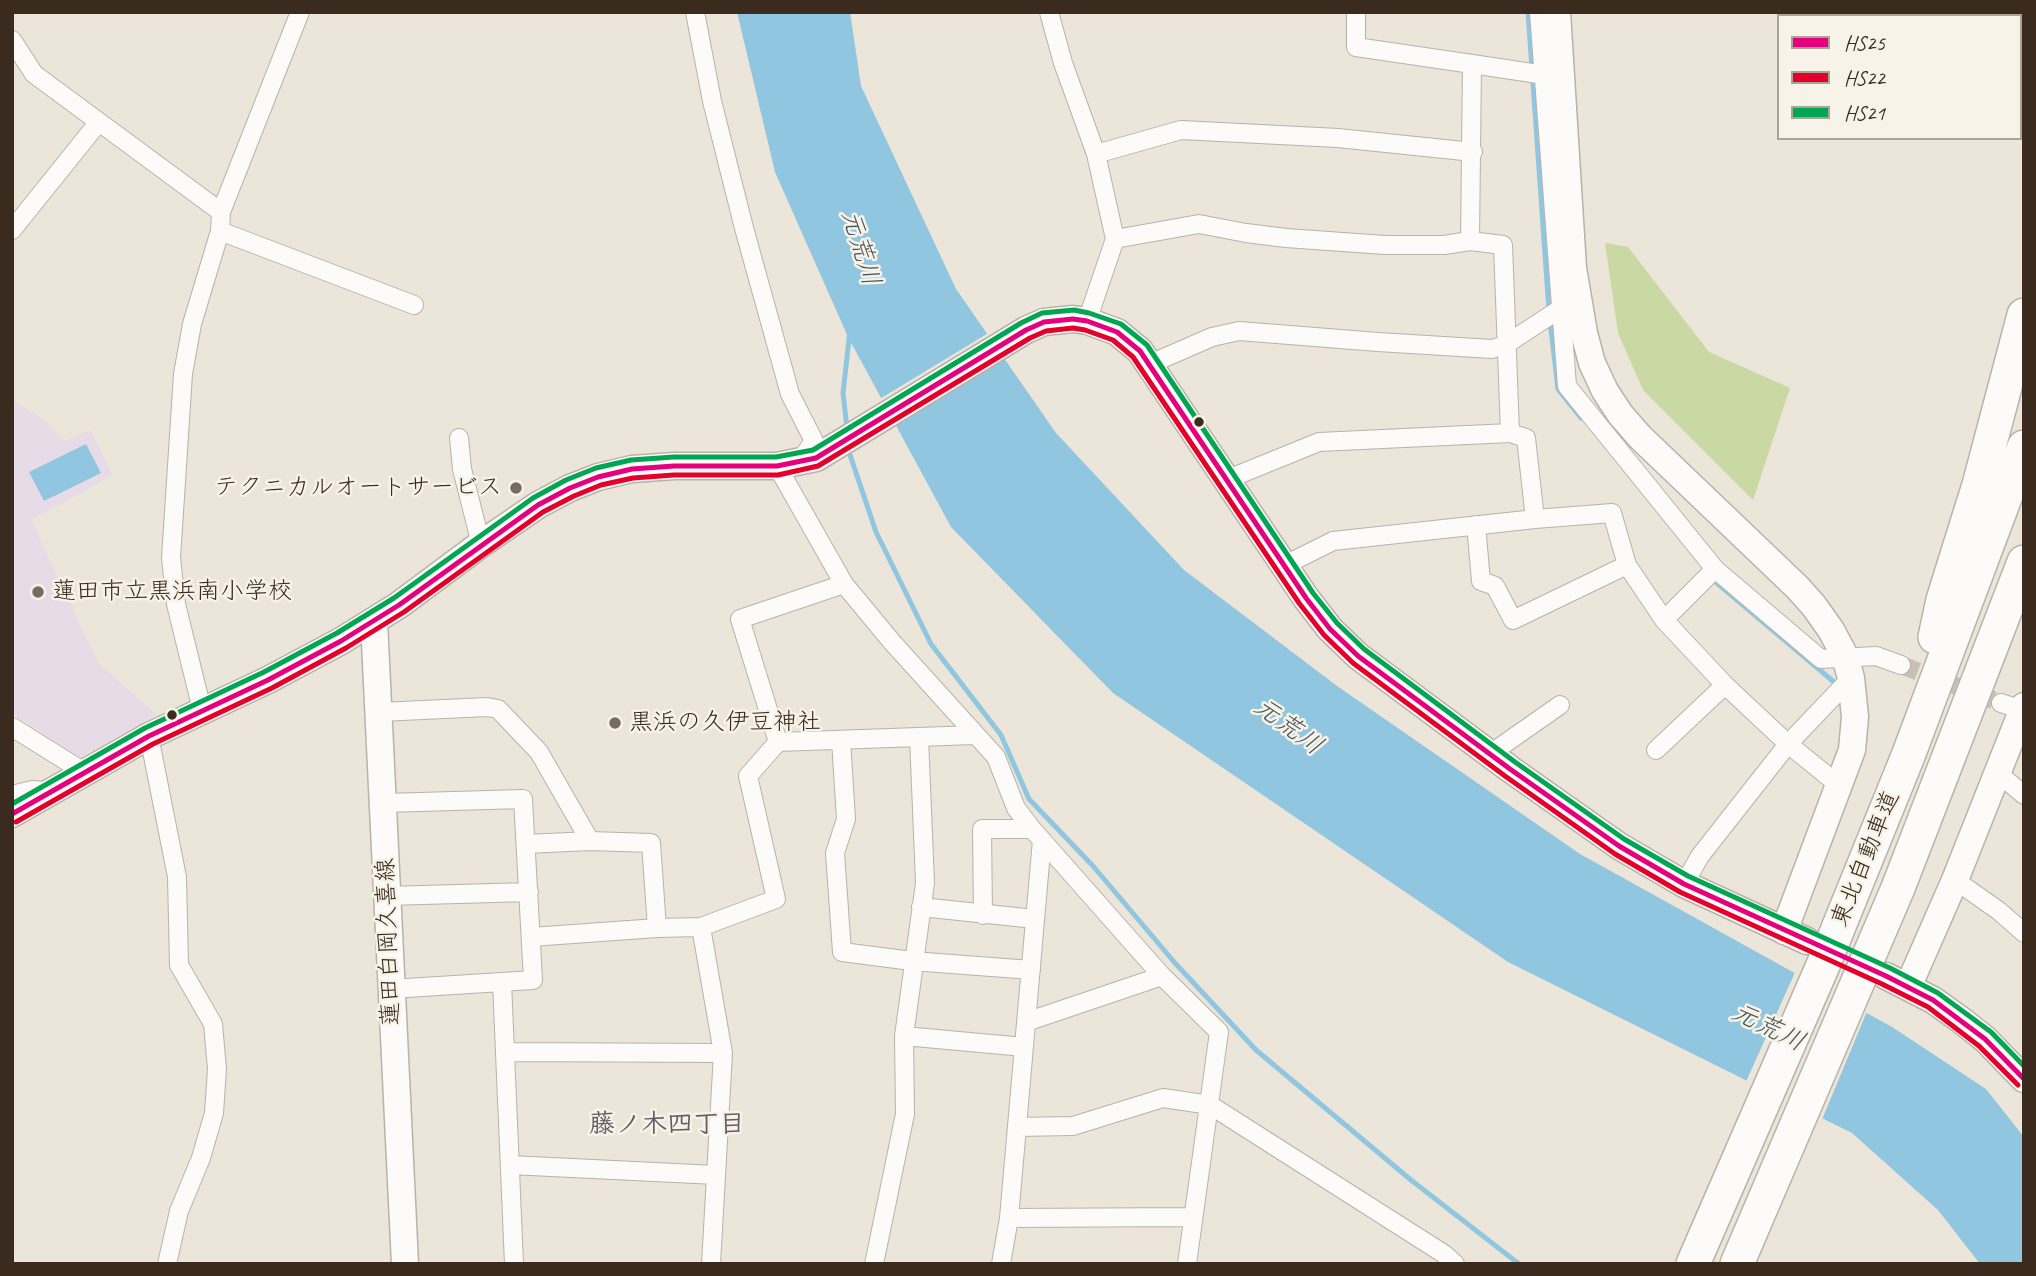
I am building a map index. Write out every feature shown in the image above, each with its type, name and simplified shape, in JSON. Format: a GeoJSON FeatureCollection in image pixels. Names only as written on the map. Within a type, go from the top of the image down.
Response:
{"type":"FeatureCollection","features":[{"type":"Feature","properties":{"kind":"highway"},"geometry":{"type":"LineString","coordinates":[[1908,756],[1943,600],[1979,485],[2024,315]]}},
{"type":"Feature","properties":{"kind":"highway","name":"東北自動車道"},"geometry":{"type":"LineString","coordinates":[[1693,1264],[1712,1222],[1805,945],[1908,756],[2024,447]]}},
{"type":"Feature","properties":{"kind":"highway","name":"東北自動車道"},"geometry":{"type":"LineString","coordinates":[[1743,1251],[1885,981],[1993,647],[2024,562]]}},
{"type":"Feature","properties":{"kind":"main road"},"geometry":{"type":"LineString","coordinates":[[12,814],[149,736],[304,662],[374,621],[538,505],[570,488],[598,477],[632,469],[788,464],[816,458],[1026,330],[1062,318],[1087,321],[1117,332],[1130,341],[1150,364],[1283,566],[1343,643],[1608,839],[1684,884],[1805,945],[1840,786],[1852,750],[1855,718],[1848,667],[1831,630],[1797,587],[1640,438],[1605,391],[1592,363],[1573,268],[1557,12]]}},
{"type":"Feature","properties":{"kind":"main road","name":"蓮田白岡久喜線"},"geometry":{"type":"LineString","coordinates":[[374,621],[405,1264]]}},
{"type":"Feature","properties":{"kind":"main road"},"geometry":{"type":"LineString","coordinates":[[2016,707],[1998,773],[1955,880],[1885,981],[1961,1020],[2024,1079]]}},
{"type":"Feature","properties":{"kind":"street"},"geometry":{"type":"LineString","coordinates":[[202,710],[176,604],[171,558],[183,373],[192,324],[220,232],[221,212],[300,12]]}},
{"type":"Feature","properties":{"kind":"street"},"geometry":{"type":"LineString","coordinates":[[695,12],[715,114],[765,305],[790,394],[814,440],[788,464],[844,583],[892,642],[996,757],[1016,808],[1037,835],[1162,976],[1219,1032],[1187,1264]]}},
{"type":"Feature","properties":{"kind":"street"},"geometry":{"type":"LineString","coordinates":[[1049,12],[1063,63],[1096,154],[1115,239],[1087,321]]}},
{"type":"Feature","properties":{"kind":"street"},"geometry":{"type":"LineString","coordinates":[[1356,12],[1356,47],[1545,75]]}},
{"type":"Feature","properties":{"kind":"street"},"geometry":{"type":"LineString","coordinates":[[1539,12],[1567,386],[1715,569],[1821,659],[1848,667]]}},
{"type":"Feature","properties":{"kind":"street"},"geometry":{"type":"LineString","coordinates":[[12,40],[34,74],[221,212]]}},
{"type":"Feature","properties":{"kind":"street"},"geometry":{"type":"LineString","coordinates":[[1471,242],[1472,64]]}},
{"type":"Feature","properties":{"kind":"street"},"geometry":{"type":"LineString","coordinates":[[12,230],[98,123]]}},
{"type":"Feature","properties":{"kind":"street"},"geometry":{"type":"LineString","coordinates":[[1096,154],[1181,130],[1338,138],[1473,152]]}},
{"type":"Feature","properties":{"kind":"street"},"geometry":{"type":"LineString","coordinates":[[1115,239],[1199,224],[1259,235],[1372,244],[1444,245],[1471,242],[1503,245],[1510,433]]}},
{"type":"Feature","properties":{"kind":"street"},"geometry":{"type":"LineString","coordinates":[[220,232],[414,305]]}},
{"type":"Feature","properties":{"kind":"street"},"geometry":{"type":"LineString","coordinates":[[1150,364],[1212,337],[1239,331],[1492,349],[1505,345],[1560,309]]}},
{"type":"Feature","properties":{"kind":"street"},"geometry":{"type":"LineString","coordinates":[[1228,479],[1320,442],[1510,433],[1526,438],[1535,519]]}},
{"type":"Feature","properties":{"kind":"street"},"geometry":{"type":"LineString","coordinates":[[459,438],[462,469],[481,544]]}},
{"type":"Feature","properties":{"kind":"street"},"geometry":{"type":"LineString","coordinates":[[1283,566],[1333,541],[1612,513],[1627,565],[1664,620],[1724,685],[1788,744],[1840,786]]}},
{"type":"Feature","properties":{"kind":"street"},"geometry":{"type":"LineString","coordinates":[[1476,525],[1481,581],[1495,586],[1513,620],[1627,565]]}},
{"type":"Feature","properties":{"kind":"street"},"geometry":{"type":"LineString","coordinates":[[1664,620],[1715,569]]}},
{"type":"Feature","properties":{"kind":"street"},"geometry":{"type":"LineString","coordinates":[[778,742],[740,619],[844,583]]}},
{"type":"Feature","properties":{"kind":"street"},"geometry":{"type":"LineString","coordinates":[[1684,884],[1700,856],[1848,667],[1876,656],[1901,665]]}},
{"type":"Feature","properties":{"kind":"street"},"geometry":{"type":"LineString","coordinates":[[1656,750],[1724,685]]}},
{"type":"Feature","properties":{"kind":"street"},"geometry":{"type":"LineString","coordinates":[[1490,754],[1560,705]]}},
{"type":"Feature","properties":{"kind":"street"},"geometry":{"type":"LineString","coordinates":[[380,712],[486,707],[498,709],[540,752],[590,841]]}},
{"type":"Feature","properties":{"kind":"street"},"geometry":{"type":"LineString","coordinates":[[12,727],[84,772]]}},
{"type":"Feature","properties":{"kind":"street"},"geometry":{"type":"LineString","coordinates":[[531,937],[657,928],[701,928],[776,899],[748,776],[778,742],[974,735]]}},
{"type":"Feature","properties":{"kind":"street"},"geometry":{"type":"LineString","coordinates":[[149,736],[177,877],[179,965],[213,1024],[217,1069],[214,1112],[201,1158],[179,1210],[167,1264]]}},
{"type":"Feature","properties":{"kind":"street"},"geometry":{"type":"LineString","coordinates":[[874,1264],[905,1114],[904,1036],[912,961],[925,883],[919,737]]}},
{"type":"Feature","properties":{"kind":"street"},"geometry":{"type":"LineString","coordinates":[[841,740],[846,819],[835,853],[842,951],[912,961],[1031,970]]}},
{"type":"Feature","properties":{"kind":"street"},"geometry":{"type":"LineString","coordinates":[[1998,773],[2024,795]]}},
{"type":"Feature","properties":{"kind":"street"},"geometry":{"type":"LineString","coordinates":[[12,795],[32,790],[52,792]]}},
{"type":"Feature","properties":{"kind":"street"},"geometry":{"type":"LineString","coordinates":[[384,803],[523,799],[533,980],[391,989]]}},
{"type":"Feature","properties":{"kind":"street"},"geometry":{"type":"LineString","coordinates":[[983,915],[982,829],[1037,835]]}},
{"type":"Feature","properties":{"kind":"street"},"geometry":{"type":"LineString","coordinates":[[1001,1264],[1009,1218],[1031,970],[1037,835]]}},
{"type":"Feature","properties":{"kind":"street"},"geometry":{"type":"LineString","coordinates":[[526,844],[590,841],[651,843],[657,928]]}},
{"type":"Feature","properties":{"kind":"street"},"geometry":{"type":"LineString","coordinates":[[1955,880],[1999,911],[2024,933]]}},
{"type":"Feature","properties":{"kind":"street"},"geometry":{"type":"LineString","coordinates":[[387,896],[528,892]]}},
{"type":"Feature","properties":{"kind":"street"},"geometry":{"type":"LineString","coordinates":[[921,907],[1035,919]]}},
{"type":"Feature","properties":{"kind":"street"},"geometry":{"type":"LineString","coordinates":[[701,928],[723,1053],[711,1264]]}},
{"type":"Feature","properties":{"kind":"street"},"geometry":{"type":"LineString","coordinates":[[1026,1022],[1162,976]]}},
{"type":"Feature","properties":{"kind":"street"},"geometry":{"type":"LineString","coordinates":[[502,982],[514,1264]]}},
{"type":"Feature","properties":{"kind":"street"},"geometry":{"type":"LineString","coordinates":[[904,1036],[1024,1047]]}},
{"type":"Feature","properties":{"kind":"street"},"geometry":{"type":"LineString","coordinates":[[505,1052],[723,1053]]}},
{"type":"Feature","properties":{"kind":"street"},"geometry":{"type":"LineString","coordinates":[[1017,1127],[1073,1126],[1163,1098],[1210,1105],[1444,1254],[1455,1264]]}},
{"type":"Feature","properties":{"kind":"street"},"geometry":{"type":"LineString","coordinates":[[510,1165],[716,1175]]}},
{"type":"Feature","properties":{"kind":"street"},"geometry":{"type":"LineString","coordinates":[[1009,1218],[1193,1217]]}},
{"type":"Feature","properties":{"kind":"shaded area","name":"蓮田市立黒浜南小学校"},"geometry":{"type":"Polygon","coordinates":[[[12,401],[42,418],[65,441],[90,430],[113,475],[31,520],[98,663],[157,715],[80,757],[12,713],[12,401]]]}},
{"type":"Feature","properties":{"kind":"green space"},"geometry":{"type":"Polygon","coordinates":[[[1605,243],[1628,247],[1709,352],[1790,388],[1753,500],[1643,390],[1618,333],[1605,243]]]}},
{"type":"Feature","properties":{"kind":"water","name":"元荒川"},"geometry":{"type":"Polygon","coordinates":[[[737,12],[850,12],[861,86],[956,289],[1056,433],[1184,570],[1337,686],[1580,854],[1892,1027],[1986,1089],[2024,1137],[2024,1264],[1980,1264],[1938,1210],[1852,1133],[1508,962],[1113,693],[951,527],[848,337],[775,172],[737,12]]]}},
{"type":"Feature","properties":{"kind":"water"},"geometry":{"type":"Polygon","coordinates":[[[86,444],[101,473],[44,501],[29,472],[86,444]]]}},
{"type":"Feature","properties":{"kind":"pier"},"geometry":{"type":"Polygon","coordinates":[[[990,332],[994,338],[882,407],[878,400],[990,332]]]}},
{"type":"Feature","properties":{"kind":"pier"},"geometry":{"type":"Polygon","coordinates":[[[1796,970],[1868,1009],[1821,1122],[1745,1084],[1796,970]]]}},
{"type":"Feature","properties":{"kind":"waterway"},"geometry":{"type":"LineString","coordinates":[[1528,12],[1549,311]]}},
{"type":"Feature","properties":{"kind":"waterway"},"geometry":{"type":"LineString","coordinates":[[1550,321],[1558,389],[1581,418]]}},
{"type":"Feature","properties":{"kind":"waterway"},"geometry":{"type":"LineString","coordinates":[[847,428],[843,393],[850,330]]}},
{"type":"Feature","properties":{"kind":"waterway"},"geometry":{"type":"LineString","coordinates":[[848,449],[876,532],[931,644],[1001,735],[1029,799],[1093,866],[1175,963],[1256,1050],[1411,1180],[1519,1264]]}},
{"type":"Feature","properties":{"kind":"waterway"},"geometry":{"type":"LineString","coordinates":[[1711,578],[1834,682]]}},
{"type":"Feature","properties":{"kind":"tunnel"},"geometry":{"type":"LineString","coordinates":[[1901,665],[2001,703]]}},
{"type":"Feature","properties":{"kind":"transit line","name":"HS21"},"geometry":{"type":"LineString","coordinates":[[12,804],[145,728],[264,672],[337,633],[394,598],[533,498],[566,480],[596,468],[631,460],[674,457],[776,457],[813,450],[1021,323],[1042,313],[1074,310],[1121,324],[1147,345],[1313,593],[1337,623],[1364,649],[1515,762],[1624,839],[1688,876],[1890,968],[1938,993],[1991,1032],[2024,1066]]}},
{"type":"Feature","properties":{"kind":"transit line","name":"HS25"},"geometry":{"type":"LineString","coordinates":[[12,814],[149,736],[268,680],[341,641],[399,605],[538,505],[570,488],[598,477],[632,469],[674,466],[777,466],[816,458],[1026,330],[1044,322],[1073,319],[1117,332],[1140,351],[1306,598],[1330,629],[1358,656],[1619,846],[1684,884],[1933,1000],[1985,1039],[2024,1079]]}},
{"type":"Feature","properties":{"kind":"transit line","name":"HS22"},"geometry":{"type":"LineString","coordinates":[[16,822],[153,744],[272,688],[346,648],[404,612],[543,512],[574,496],[601,485],[633,478],[674,475],[778,475],[818,466],[1030,338],[1046,331],[1073,328],[1113,340],[1133,357],[1299,603],[1324,635],[1353,663],[1615,854],[1680,892],[1928,1007],[1979,1046],[2018,1085]]}},
{"type":"Feature","properties":{"kind":"place","name":"テクニカルオートサービス"},"geometry":{"type":"Point","coordinates":[516,488]}},
{"type":"Feature","properties":{"kind":"place","name":"蓮田市立黒浜南小学校"},"geometry":{"type":"Point","coordinates":[38,592]}},
{"type":"Feature","properties":{"kind":"place","name":"黒浜の久伊豆神社"},"geometry":{"type":"Point","coordinates":[615,723]}},
{"type":"Feature","properties":{"kind":"district","name":"藤ノ木四丁目"},"geometry":{"type":"Point","coordinates":[667,1125]}}]}
